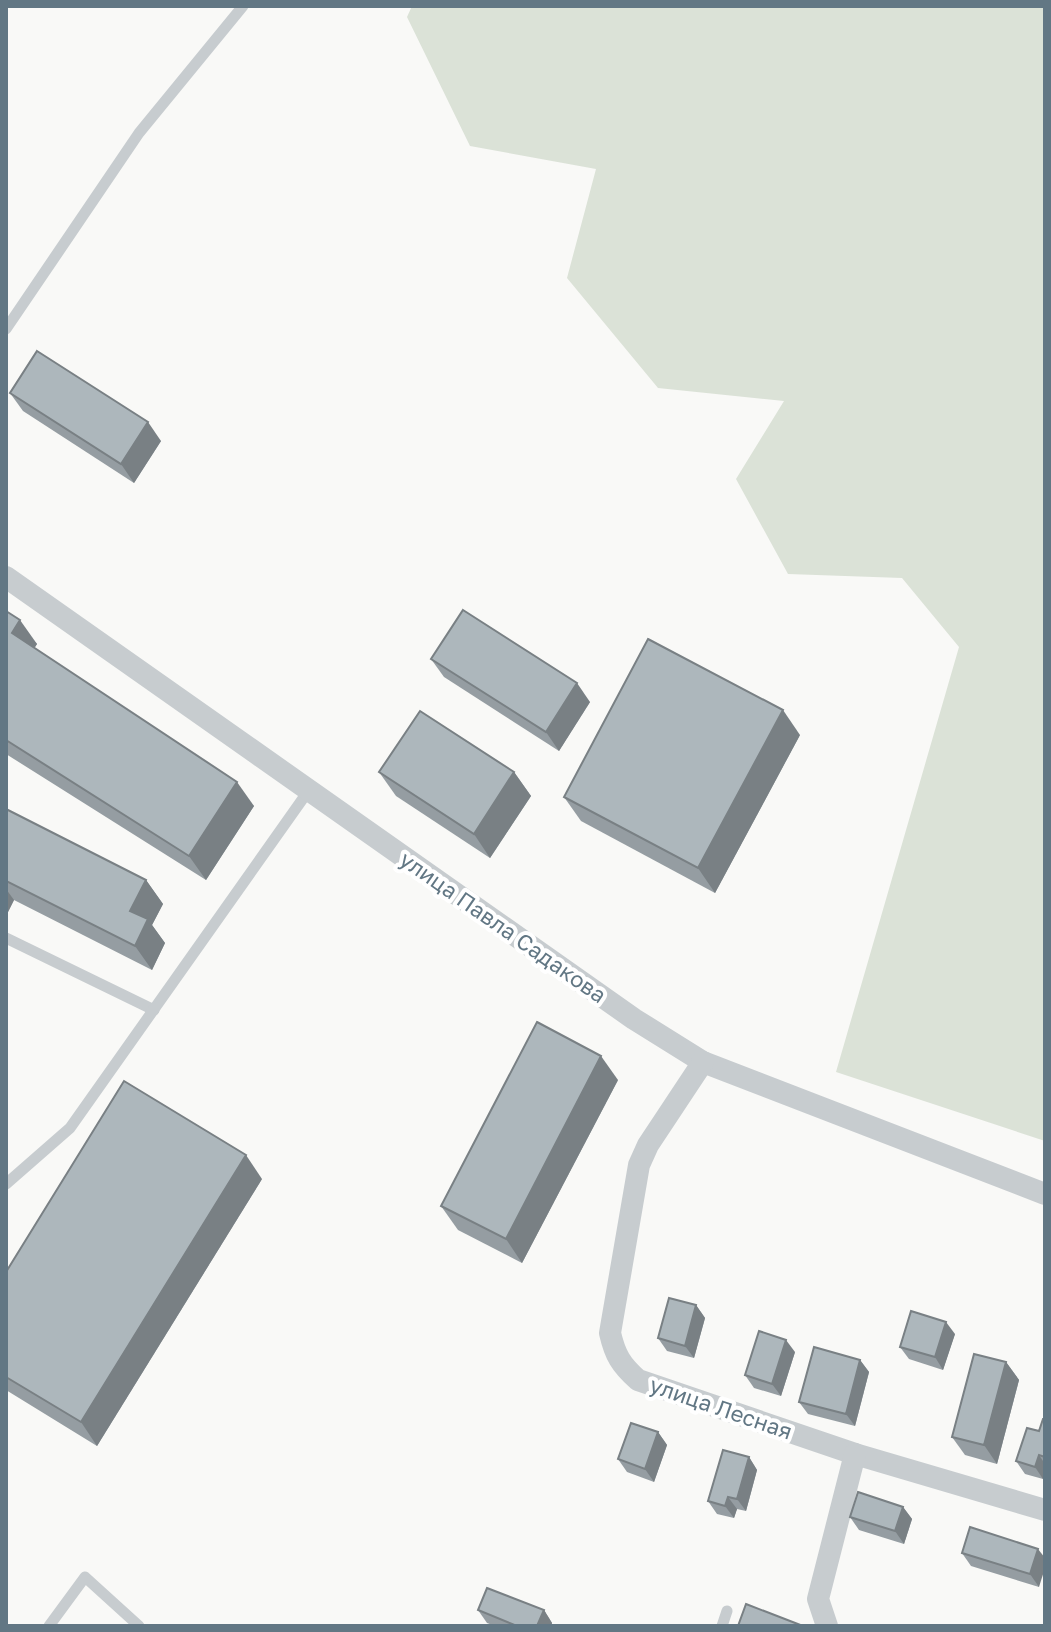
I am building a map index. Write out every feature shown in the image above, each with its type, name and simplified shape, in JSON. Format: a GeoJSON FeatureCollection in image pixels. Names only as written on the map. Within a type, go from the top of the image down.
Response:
{"type":"FeatureCollection","features":[{"type":"Feature","properties":{"kind":"street","name":"улица Павла Садакова"},"geometry":{"type":"LineString","coordinates":[[6,577],[634,1019],[703,1062],[1045,1194]]}},
{"type":"Feature","properties":{"kind":"street","name":"улица Лесная"},"geometry":{"type":"LineString","coordinates":[[703,1062],[648,1145],[639,1165],[610,1333],[615,1354],[623,1367],[638,1380],[855,1454],[1045,1510]]}},
{"type":"Feature","properties":{"kind":"street"},"geometry":{"type":"LineString","coordinates":[[827,1626],[818,1599],[855,1454]]}},
{"type":"Feature","properties":{"kind":"lane"},"geometry":{"type":"LineString","coordinates":[[6,329],[139,133],[243,6]]}},
{"type":"Feature","properties":{"kind":"lane"},"geometry":{"type":"LineString","coordinates":[[6,1184],[70,1128],[309,790]]}},
{"type":"Feature","properties":{"kind":"lane"},"geometry":{"type":"LineString","coordinates":[[6,938],[154,1010]]}},
{"type":"Feature","properties":{"kind":"lane"},"geometry":{"type":"LineString","coordinates":[[49,1626],[85,1577],[139,1626]]}},
{"type":"Feature","properties":{"kind":"lane"},"geometry":{"type":"LineString","coordinates":[[722,1626],[727,1611]]}},
{"type":"Feature","properties":{"kind":"shaded area"},"geometry":{"type":"Polygon","coordinates":[[[412,6],[1045,6],[1045,1141],[836,1072],[959,647],[902,578],[788,574],[736,479],[784,401],[658,388],[567,278],[596,169],[470,146],[407,17],[412,6]]]}},
{"type":"Feature","properties":{"kind":"building"},"geometry":{"type":"Polygon","coordinates":[[[37,351],[148,422],[121,464],[10,393],[37,351]]]}},
{"type":"Feature","properties":{"kind":"building"},"geometry":{"type":"Polygon","coordinates":[[[463,610],[577,683],[546,732],[431,659],[463,610]]]}},
{"type":"Feature","properties":{"kind":"building"},"geometry":{"type":"Polygon","coordinates":[[[6,611],[20,620],[12,633],[237,782],[189,856],[6,740],[6,611]]]}},
{"type":"Feature","properties":{"kind":"building"},"geometry":{"type":"Polygon","coordinates":[[[648,639],[783,710],[698,868],[564,797],[648,639]]]}},
{"type":"Feature","properties":{"kind":"building"},"geometry":{"type":"Polygon","coordinates":[[[420,711],[514,772],[474,834],[379,772],[420,711]]]}},
{"type":"Feature","properties":{"kind":"building"},"geometry":{"type":"Polygon","coordinates":[[[6,809],[146,880],[130,911],[148,919],[135,946],[6,881],[6,809]]]}},
{"type":"Feature","properties":{"kind":"building"},"geometry":{"type":"Polygon","coordinates":[[[537,1022],[601,1056],[506,1239],[441,1206],[537,1022]]]}},
{"type":"Feature","properties":{"kind":"building"},"geometry":{"type":"Polygon","coordinates":[[[124,1081],[246,1155],[81,1422],[6,1377],[6,1272],[124,1081]]]}},
{"type":"Feature","properties":{"kind":"building"},"geometry":{"type":"Polygon","coordinates":[[[669,1298],[696,1305],[685,1346],[658,1338],[669,1298]]]}},
{"type":"Feature","properties":{"kind":"building"},"geometry":{"type":"Polygon","coordinates":[[[911,1311],[946,1322],[935,1357],[900,1347],[911,1311]]]}},
{"type":"Feature","properties":{"kind":"building"},"geometry":{"type":"Polygon","coordinates":[[[759,1331],[786,1340],[772,1384],[745,1375],[759,1331]]]}},
{"type":"Feature","properties":{"kind":"building"},"geometry":{"type":"Polygon","coordinates":[[[814,1347],[860,1360],[846,1414],[799,1402],[814,1347]]]}},
{"type":"Feature","properties":{"kind":"building"},"geometry":{"type":"Polygon","coordinates":[[[974,1354],[1006,1362],[984,1445],[952,1437],[974,1354]]]}},
{"type":"Feature","properties":{"kind":"building"},"geometry":{"type":"Polygon","coordinates":[[[1043,1419],[1045,1457],[1039,1455],[1035,1467],[1016,1461],[1027,1428],[1039,1431],[1043,1419]]]}},
{"type":"Feature","properties":{"kind":"building"},"geometry":{"type":"Polygon","coordinates":[[[631,1423],[658,1432],[645,1469],[618,1459],[631,1423]]]}},
{"type":"Feature","properties":{"kind":"building"},"geometry":{"type":"Polygon","coordinates":[[[723,1450],[749,1457],[737,1499],[728,1497],[725,1506],[708,1501],[723,1450]]]}},
{"type":"Feature","properties":{"kind":"building"},"geometry":{"type":"Polygon","coordinates":[[[858,1492],[903,1507],[895,1531],[850,1517],[858,1492]]]}},
{"type":"Feature","properties":{"kind":"building"},"geometry":{"type":"Polygon","coordinates":[[[970,1527],[1038,1549],[1030,1574],[962,1553],[970,1527]]]}},
{"type":"Feature","properties":{"kind":"building"},"geometry":{"type":"Polygon","coordinates":[[[487,1588],[544,1610],[537,1626],[517,1626],[478,1610],[487,1588]]]}},
{"type":"Feature","properties":{"kind":"building"},"geometry":{"type":"Polygon","coordinates":[[[746,1604],[803,1626],[738,1626],[746,1604]]]}}]}
